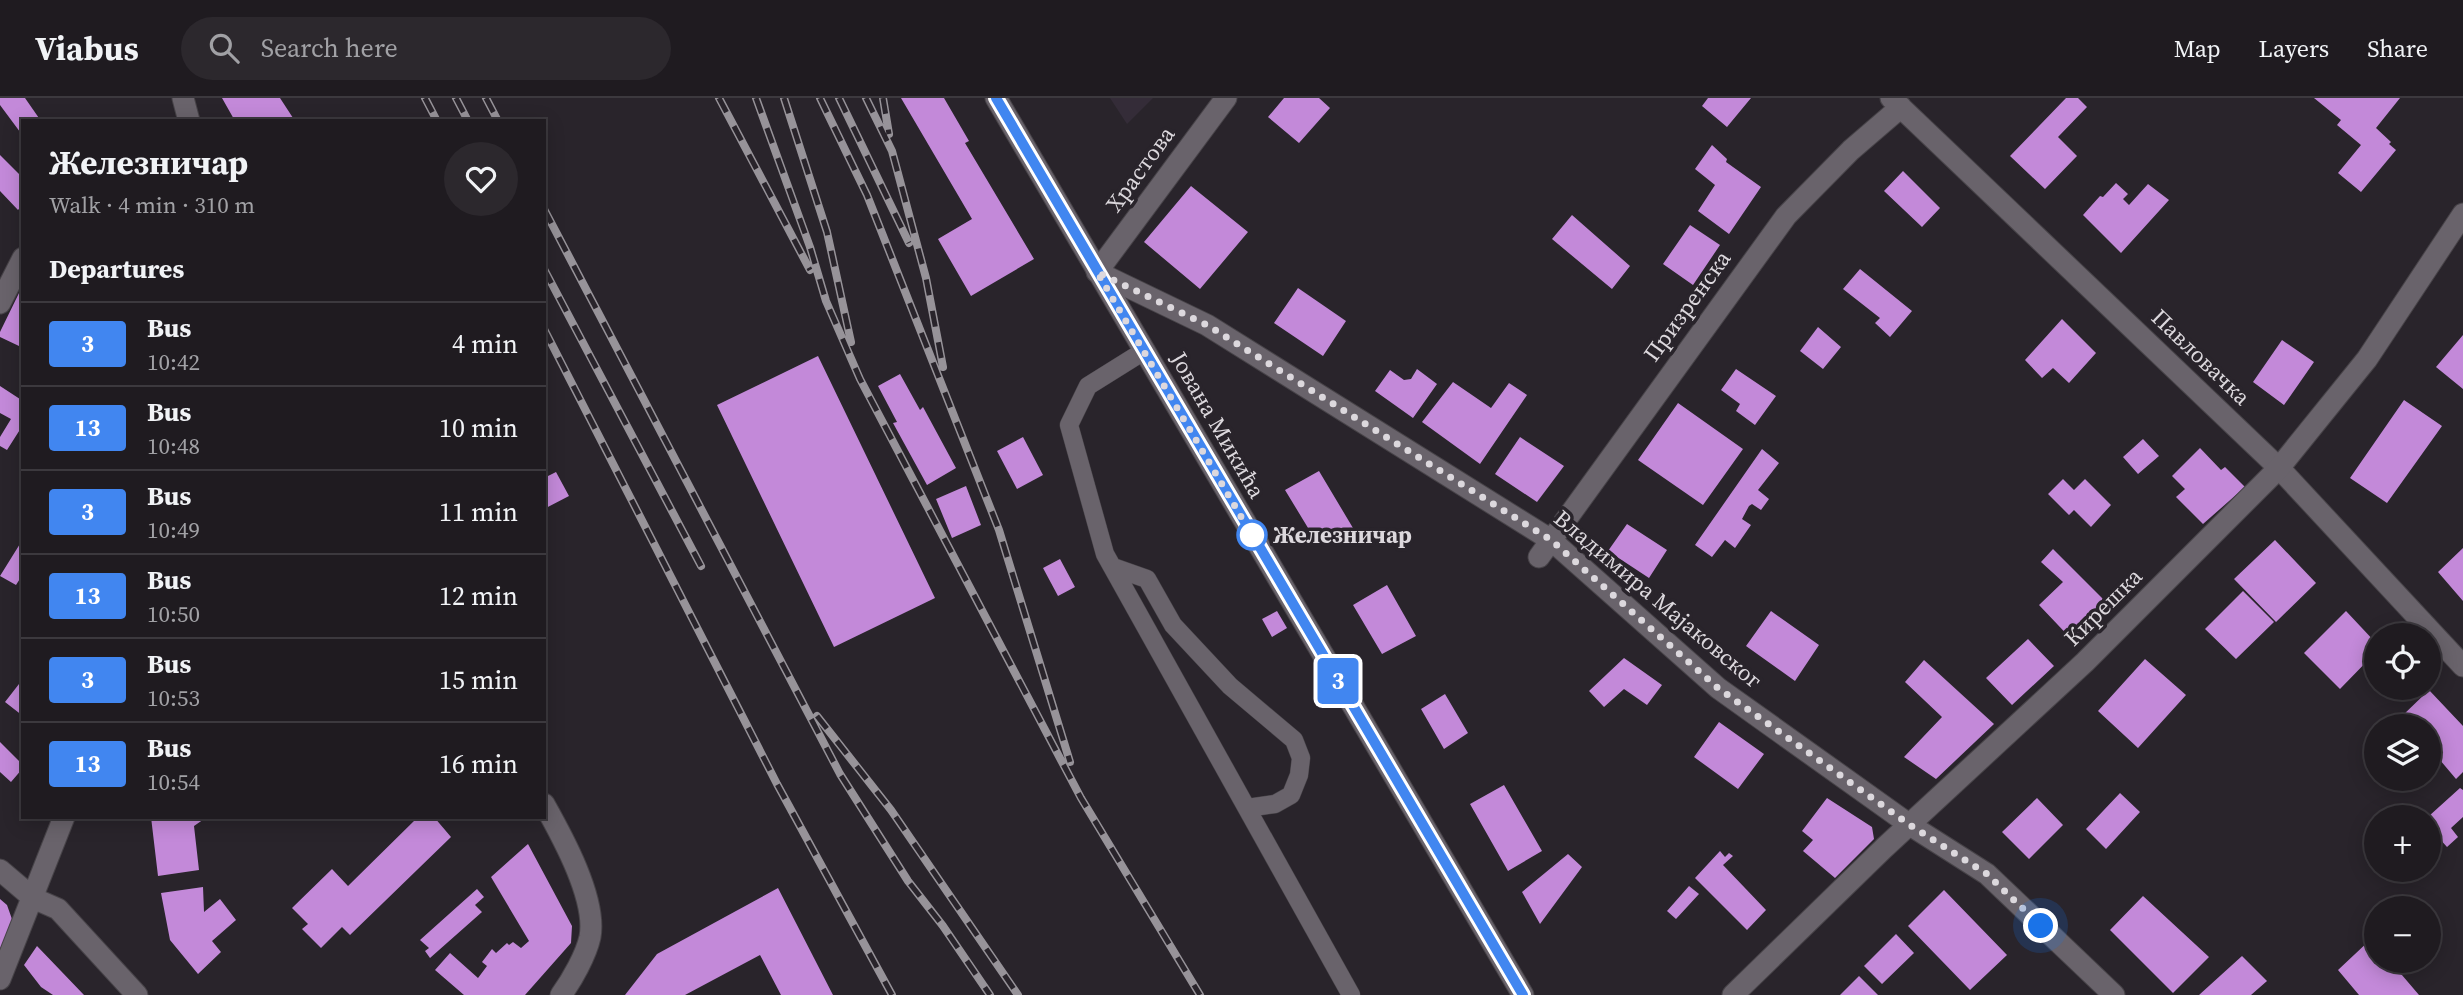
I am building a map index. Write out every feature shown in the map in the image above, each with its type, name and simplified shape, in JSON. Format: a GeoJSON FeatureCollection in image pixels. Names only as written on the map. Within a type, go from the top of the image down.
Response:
{"type":"FeatureCollection","features":[{"type":"Feature","properties":{"kind":"street"},"geometry":{"type":"LineString","coordinates":[[183,98],[188,119]]}},
{"type":"Feature","properties":{"kind":"street","name":"Јована Микића"},"geometry":{"type":"LineString","coordinates":[[996,98],[1523,995]]}},
{"type":"Feature","properties":{"kind":"street","name":"Храстова"},"geometry":{"type":"LineString","coordinates":[[1097,272],[1226,98]]}},
{"type":"Feature","properties":{"kind":"street","name":"Павловачка"},"geometry":{"type":"LineString","coordinates":[[1896,103],[2279,468],[2463,666]]}},
{"type":"Feature","properties":{"kind":"street","name":"Призренска"},"geometry":{"type":"LineString","coordinates":[[1545,549],[1786,216],[1896,103]]}},
{"type":"Feature","properties":{"kind":"street","name":"Кирешка"},"geometry":{"type":"LineString","coordinates":[[1733,995],[2085,662],[2279,468],[2367,359],[2463,214]]}},
{"type":"Feature","properties":{"kind":"street"},"geometry":{"type":"LineString","coordinates":[[0,303],[21,262]]}},
{"type":"Feature","properties":{"kind":"street","name":"Владимира Мајаковског"},"geometry":{"type":"LineString","coordinates":[[1097,272],[1207,325],[1545,549],[1718,688],[1910,825],[1987,874],[2114,995]]}},
{"type":"Feature","properties":{"kind":"street"},"geometry":{"type":"LineString","coordinates":[[546,808],[572,854],[588,907],[590,936],[572,981],[561,995]]}},
{"type":"Feature","properties":{"kind":"street"},"geometry":{"type":"LineString","coordinates":[[0,979],[63,819]]}},
{"type":"Feature","properties":{"kind":"street"},"geometry":{"type":"LineString","coordinates":[[0,870],[33,898],[58,909],[137,995]]}},
{"type":"Feature","properties":{"kind":"lane"},"geometry":{"type":"LineString","coordinates":[[1144,351],[1088,386],[1069,425],[1105,554],[1351,995]]}},
{"type":"Feature","properties":{"kind":"lane"},"geometry":{"type":"LineString","coordinates":[[1113,567],[1147,579],[1173,625],[1230,686],[1294,740],[1301,758],[1292,795],[1275,804],[1247,808]]}},
{"type":"Feature","properties":{"kind":"shaded area"},"geometry":{"type":"Polygon","coordinates":[[[1110,98],[1153,98],[1127,124],[1110,98]]]}},
{"type":"Feature","properties":{"kind":"building"},"geometry":{"type":"Polygon","coordinates":[[[0,98],[25,98],[40,119],[21,119],[21,133],[0,105],[0,98]]]}},
{"type":"Feature","properties":{"kind":"building"},"geometry":{"type":"Polygon","coordinates":[[[222,98],[280,98],[294,119],[234,119],[222,98]]]}},
{"type":"Feature","properties":{"kind":"building"},"geometry":{"type":"Polygon","coordinates":[[[901,98],[944,98],[969,141],[965,143],[1034,259],[971,296],[938,239],[972,219],[901,98]]]}},
{"type":"Feature","properties":{"kind":"building"},"geometry":{"type":"Polygon","coordinates":[[[1284,98],[1319,98],[1330,108],[1299,143],[1268,117],[1284,98]]]}},
{"type":"Feature","properties":{"kind":"building"},"geometry":{"type":"Polygon","coordinates":[[[1708,98],[1751,98],[1727,127],[1702,106],[1708,98]]]}},
{"type":"Feature","properties":{"kind":"building"},"geometry":{"type":"Polygon","coordinates":[[[2066,98],[2078,98],[2087,107],[2058,137],[2077,156],[2045,189],[2010,156],[2066,98]]]}},
{"type":"Feature","properties":{"kind":"building"},"geometry":{"type":"Polygon","coordinates":[[[2314,98],[2400,98],[2376,128],[2396,150],[2361,192],[2338,173],[2361,145],[2337,125],[2341,120],[2314,98]]]}},
{"type":"Feature","properties":{"kind":"building"},"geometry":{"type":"Polygon","coordinates":[[[1712,145],[1727,159],[1726,162],[1761,187],[1729,234],[1698,211],[1715,185],[1695,169],[1712,145]]]}},
{"type":"Feature","properties":{"kind":"building"},"geometry":{"type":"Polygon","coordinates":[[[0,155],[21,176],[21,206],[18,210],[0,191],[0,155]]]}},
{"type":"Feature","properties":{"kind":"building"},"geometry":{"type":"Polygon","coordinates":[[[1903,171],[1940,208],[1922,227],[1884,191],[1903,171]]]}},
{"type":"Feature","properties":{"kind":"building"},"geometry":{"type":"Polygon","coordinates":[[[2116,183],[2128,194],[2123,199],[2129,205],[2148,184],[2169,200],[2121,253],[2083,215],[2116,183]]]}},
{"type":"Feature","properties":{"kind":"building"},"geometry":{"type":"Polygon","coordinates":[[[1191,186],[1248,232],[1200,289],[1144,242],[1191,186]]]}},
{"type":"Feature","properties":{"kind":"building"},"geometry":{"type":"Polygon","coordinates":[[[1572,215],[1630,266],[1612,289],[1552,239],[1572,215]]]}},
{"type":"Feature","properties":{"kind":"building"},"geometry":{"type":"Polygon","coordinates":[[[1690,225],[1720,245],[1693,285],[1663,264],[1690,225]]]}},
{"type":"Feature","properties":{"kind":"building"},"geometry":{"type":"Polygon","coordinates":[[[1860,269],[1912,311],[1890,337],[1875,323],[1880,318],[1843,289],[1860,269]]]}},
{"type":"Feature","properties":{"kind":"building"},"geometry":{"type":"Polygon","coordinates":[[[1298,288],[1346,321],[1323,356],[1274,323],[1298,288]]]}},
{"type":"Feature","properties":{"kind":"building"},"geometry":{"type":"Polygon","coordinates":[[[19,293],[21,294],[19,346],[0,337],[19,293]]]}},
{"type":"Feature","properties":{"kind":"building"},"geometry":{"type":"Polygon","coordinates":[[[2062,319],[2096,353],[2069,383],[2053,368],[2042,378],[2025,360],[2062,319]]]}},
{"type":"Feature","properties":{"kind":"building"},"geometry":{"type":"Polygon","coordinates":[[[1818,327],[1841,347],[1823,369],[1800,351],[1818,327]]]}},
{"type":"Feature","properties":{"kind":"building"},"geometry":{"type":"Polygon","coordinates":[[[2463,335],[2463,389],[2436,367],[2463,335]]]}},
{"type":"Feature","properties":{"kind":"building"},"geometry":{"type":"Polygon","coordinates":[[[2282,340],[2314,362],[2284,405],[2253,382],[2282,340]]]}},
{"type":"Feature","properties":{"kind":"building"},"geometry":{"type":"Polygon","coordinates":[[[818,356],[935,598],[834,647],[717,405],[818,356]]]}},
{"type":"Feature","properties":{"kind":"building"},"geometry":{"type":"Polygon","coordinates":[[[1417,369],[1437,384],[1413,418],[1375,391],[1390,370],[1404,380],[1411,379],[1417,369]]]}},
{"type":"Feature","properties":{"kind":"building"},"geometry":{"type":"Polygon","coordinates":[[[1736,369],[1776,396],[1755,425],[1736,411],[1740,404],[1721,390],[1736,369]]]}},
{"type":"Feature","properties":{"kind":"building"},"geometry":{"type":"Polygon","coordinates":[[[900,374],[920,410],[923,407],[956,468],[927,485],[893,423],[897,422],[878,386],[900,374]]]}},
{"type":"Feature","properties":{"kind":"building"},"geometry":{"type":"Polygon","coordinates":[[[1453,382],[1491,408],[1509,383],[1527,395],[1480,464],[1422,422],[1453,382]]]}},
{"type":"Feature","properties":{"kind":"building"},"geometry":{"type":"Polygon","coordinates":[[[0,386],[21,400],[21,428],[7,450],[0,446],[0,437],[11,419],[0,413],[0,386]]]}},
{"type":"Feature","properties":{"kind":"building"},"geometry":{"type":"Polygon","coordinates":[[[2404,400],[2442,426],[2387,503],[2350,478],[2404,400]]]}},
{"type":"Feature","properties":{"kind":"building"},"geometry":{"type":"Polygon","coordinates":[[[1678,403],[1743,449],[1703,505],[1638,460],[1678,403]]]}},
{"type":"Feature","properties":{"kind":"building"},"geometry":{"type":"Polygon","coordinates":[[[1023,437],[1043,475],[1017,489],[997,451],[1023,437]]]}},
{"type":"Feature","properties":{"kind":"building"},"geometry":{"type":"Polygon","coordinates":[[[1520,437],[1564,466],[1537,502],[1495,474],[1520,437]]]}},
{"type":"Feature","properties":{"kind":"building"},"geometry":{"type":"Polygon","coordinates":[[[2143,439],[2159,456],[2138,474],[2123,457],[2143,439]]]}},
{"type":"Feature","properties":{"kind":"building"},"geometry":{"type":"Polygon","coordinates":[[[2200,448],[2221,470],[2225,467],[2245,487],[2203,524],[2176,497],[2185,489],[2172,476],[2200,448]]]}},
{"type":"Feature","properties":{"kind":"building"},"geometry":{"type":"Polygon","coordinates":[[[1762,449],[1779,463],[1758,490],[1769,499],[1761,510],[1752,504],[1749,506],[1742,519],[1751,525],[1735,548],[1725,540],[1712,557],[1695,545],[1762,449]]]}},
{"type":"Feature","properties":{"kind":"building"},"geometry":{"type":"Polygon","coordinates":[[[1319,471],[1353,528],[1319,546],[1285,490],[1319,471]]]}},
{"type":"Feature","properties":{"kind":"building"},"geometry":{"type":"Polygon","coordinates":[[[556,472],[569,496],[546,508],[546,477],[556,472]]]}},
{"type":"Feature","properties":{"kind":"building"},"geometry":{"type":"Polygon","coordinates":[[[2063,479],[2074,490],[2085,479],[2111,505],[2091,527],[2074,510],[2069,515],[2048,494],[2063,479]]]}},
{"type":"Feature","properties":{"kind":"building"},"geometry":{"type":"Polygon","coordinates":[[[966,486],[981,525],[952,538],[936,499],[966,486]]]}},
{"type":"Feature","properties":{"kind":"building"},"geometry":{"type":"Polygon","coordinates":[[[1627,524],[1667,550],[1649,578],[1608,551],[1627,524]]]}},
{"type":"Feature","properties":{"kind":"building"},"geometry":{"type":"Polygon","coordinates":[[[2275,540],[2316,583],[2276,622],[2234,579],[2275,540]]]}},
{"type":"Feature","properties":{"kind":"building"},"geometry":{"type":"Polygon","coordinates":[[[21,542],[21,577],[16,585],[0,576],[21,542]]]}},
{"type":"Feature","properties":{"kind":"building"},"geometry":{"type":"Polygon","coordinates":[[[2463,548],[2463,601],[2438,572],[2463,548]]]}},
{"type":"Feature","properties":{"kind":"building"},"geometry":{"type":"Polygon","coordinates":[[[2053,549],[2113,609],[2076,644],[2039,605],[2063,582],[2041,562],[2053,549]]]}},
{"type":"Feature","properties":{"kind":"building"},"geometry":{"type":"Polygon","coordinates":[[[1060,559],[1075,587],[1058,596],[1043,568],[1060,559]]]}},
{"type":"Feature","properties":{"kind":"building"},"geometry":{"type":"Polygon","coordinates":[[[1387,585],[1416,636],[1382,654],[1353,605],[1387,585]]]}},
{"type":"Feature","properties":{"kind":"building"},"geometry":{"type":"Polygon","coordinates":[[[2243,591],[2274,622],[2236,659],[2205,629],[2243,591]]]}},
{"type":"Feature","properties":{"kind":"building"},"geometry":{"type":"Polygon","coordinates":[[[1277,611],[1287,628],[1272,637],[1262,619],[1277,611]]]}},
{"type":"Feature","properties":{"kind":"building"},"geometry":{"type":"Polygon","coordinates":[[[1771,611],[1819,645],[1795,681],[1746,646],[1771,611]]]}},
{"type":"Feature","properties":{"kind":"building"},"geometry":{"type":"Polygon","coordinates":[[[2346,611],[2364,630],[2364,664],[2340,689],[2304,653],[2346,611]]]}},
{"type":"Feature","properties":{"kind":"building"},"geometry":{"type":"Polygon","coordinates":[[[2028,639],[2054,666],[2012,705],[1986,678],[2028,639]]]}},
{"type":"Feature","properties":{"kind":"building"},"geometry":{"type":"Polygon","coordinates":[[[1624,658],[1662,685],[1647,705],[1624,689],[1604,707],[1589,691],[1624,658]]]}},
{"type":"Feature","properties":{"kind":"building"},"geometry":{"type":"Polygon","coordinates":[[[2145,659],[2186,695],[2138,748],[2098,711],[2145,659]]]}},
{"type":"Feature","properties":{"kind":"building"},"geometry":{"type":"Polygon","coordinates":[[[1924,660],[1994,724],[1936,779],[1904,757],[1942,717],[1905,682],[1924,660]]]}},
{"type":"Feature","properties":{"kind":"building"},"geometry":{"type":"Polygon","coordinates":[[[19,684],[21,686],[21,714],[5,702],[19,684]]]}},
{"type":"Feature","properties":{"kind":"building"},"geometry":{"type":"Polygon","coordinates":[[[1445,694],[1468,733],[1444,749],[1421,709],[1445,694]]]}},
{"type":"Feature","properties":{"kind":"building"},"geometry":{"type":"Polygon","coordinates":[[[2419,700],[2438,700],[2463,726],[2463,772],[2456,779],[2441,761],[2441,714],[2404,714],[2419,700]]]}},
{"type":"Feature","properties":{"kind":"building"},"geometry":{"type":"Polygon","coordinates":[[[1719,722],[1764,754],[1738,789],[1694,757],[1719,722]]]}},
{"type":"Feature","properties":{"kind":"building"},"geometry":{"type":"Polygon","coordinates":[[[0,742],[21,763],[21,770],[11,782],[0,772],[0,742]]]}},
{"type":"Feature","properties":{"kind":"building"},"geometry":{"type":"Polygon","coordinates":[[[1504,785],[1542,851],[1508,871],[1470,804],[1504,785]]]}},
{"type":"Feature","properties":{"kind":"building"},"geometry":{"type":"Polygon","coordinates":[[[2460,788],[2463,790],[2463,817],[2451,828],[2458,837],[2447,847],[2441,840],[2441,805],[2460,788]]]}},
{"type":"Feature","properties":{"kind":"building"},"geometry":{"type":"Polygon","coordinates":[[[2120,793],[2140,812],[2106,849],[2086,829],[2120,793]]]}},
{"type":"Feature","properties":{"kind":"building"},"geometry":{"type":"Polygon","coordinates":[[[1827,798],[1872,827],[1874,839],[1835,878],[1803,851],[1813,840],[1802,831],[1827,798]]]}},
{"type":"Feature","properties":{"kind":"building"},"geometry":{"type":"Polygon","coordinates":[[[2037,798],[2063,825],[2029,859],[2002,832],[2037,798]]]}},
{"type":"Feature","properties":{"kind":"building"},"geometry":{"type":"Polygon","coordinates":[[[151,819],[204,819],[194,826],[199,870],[158,876],[151,819]]]}},
{"type":"Feature","properties":{"kind":"building"},"geometry":{"type":"Polygon","coordinates":[[[416,819],[436,819],[451,837],[350,935],[342,927],[321,948],[302,929],[308,924],[292,908],[332,869],[348,886],[416,819]]]}},
{"type":"Feature","properties":{"kind":"building"},"geometry":{"type":"Polygon","coordinates":[[[528,844],[572,926],[571,943],[525,995],[464,995],[435,970],[450,953],[478,978],[487,966],[482,962],[492,949],[496,953],[507,943],[509,945],[513,942],[521,948],[529,941],[491,877],[528,844]]]}},
{"type":"Feature","properties":{"kind":"building"},"geometry":{"type":"Polygon","coordinates":[[[1720,851],[1725,857],[1729,853],[1733,856],[1723,865],[1766,910],[1747,930],[1695,878],[1720,851]]]}},
{"type":"Feature","properties":{"kind":"building"},"geometry":{"type":"Polygon","coordinates":[[[1568,854],[1582,867],[1540,924],[1522,892],[1568,854]]]}},
{"type":"Feature","properties":{"kind":"building"},"geometry":{"type":"Polygon","coordinates":[[[1689,886],[1699,894],[1676,919],[1667,911],[1689,886]]]}},
{"type":"Feature","properties":{"kind":"building"},"geometry":{"type":"Polygon","coordinates":[[[203,887],[204,912],[220,899],[236,920],[212,941],[221,952],[198,974],[170,940],[161,893],[203,887]]]}},
{"type":"Feature","properties":{"kind":"building"},"geometry":{"type":"Polygon","coordinates":[[[778,888],[833,995],[781,995],[760,955],[685,995],[625,995],[657,954],[778,888]]]}},
{"type":"Feature","properties":{"kind":"building"},"geometry":{"type":"Polygon","coordinates":[[[477,889],[484,897],[475,905],[482,912],[430,958],[425,951],[429,948],[420,940],[477,889]]]}},
{"type":"Feature","properties":{"kind":"building"},"geometry":{"type":"Polygon","coordinates":[[[1944,890],[2007,955],[1970,990],[1908,926],[1944,890]]]}},
{"type":"Feature","properties":{"kind":"building"},"geometry":{"type":"Polygon","coordinates":[[[2143,896],[2209,957],[2173,993],[2110,930],[2143,896]]]}},
{"type":"Feature","properties":{"kind":"building"},"geometry":{"type":"Polygon","coordinates":[[[0,899],[7,905],[13,922],[0,950],[0,899]]]}},
{"type":"Feature","properties":{"kind":"building"},"geometry":{"type":"Polygon","coordinates":[[[1896,934],[1914,953],[1882,984],[1864,966],[1896,934]]]}},
{"type":"Feature","properties":{"kind":"building"},"geometry":{"type":"Polygon","coordinates":[[[37,946],[84,995],[53,995],[41,987],[24,965],[37,946]]]}},
{"type":"Feature","properties":{"kind":"building"},"geometry":{"type":"Polygon","coordinates":[[[2364,946],[2364,973],[2400,973],[2419,995],[2359,995],[2338,970],[2364,946]]]}},
{"type":"Feature","properties":{"kind":"building"},"geometry":{"type":"Polygon","coordinates":[[[2242,956],[2267,981],[2251,995],[2199,995],[2242,956]]]}},
{"type":"Feature","properties":{"kind":"building"},"geometry":{"type":"Polygon","coordinates":[[[1859,976],[1878,995],[1840,995],[1859,976]]]}},
{"type":"Feature","properties":{"kind":"railway"},"geometry":{"type":"LineString","coordinates":[[425,98],[436,119]]}},
{"type":"Feature","properties":{"kind":"railway"},"geometry":{"type":"LineString","coordinates":[[456,98],[467,119]]}},
{"type":"Feature","properties":{"kind":"railway"},"geometry":{"type":"LineString","coordinates":[[486,98],[497,119]]}},
{"type":"Feature","properties":{"kind":"railway"},"geometry":{"type":"LineString","coordinates":[[719,98],[810,270]]}},
{"type":"Feature","properties":{"kind":"railway"},"geometry":{"type":"LineString","coordinates":[[756,98],[810,247],[826,301],[860,379],[1081,798],[1200,995]]}},
{"type":"Feature","properties":{"kind":"railway"},"geometry":{"type":"LineString","coordinates":[[784,98],[827,232],[851,342]]}},
{"type":"Feature","properties":{"kind":"railway"},"geometry":{"type":"LineString","coordinates":[[820,98],[867,195],[999,530],[1070,762]]}},
{"type":"Feature","properties":{"kind":"railway"},"geometry":{"type":"LineString","coordinates":[[839,98],[909,243]]}},
{"type":"Feature","properties":{"kind":"railway"},"geometry":{"type":"LineString","coordinates":[[866,98],[892,151],[926,278],[943,367]]}},
{"type":"Feature","properties":{"kind":"railway"},"geometry":{"type":"LineString","coordinates":[[883,98],[889,134]]}},
{"type":"Feature","properties":{"kind":"railway"},"geometry":{"type":"LineString","coordinates":[[546,213],[840,774],[908,881],[943,926],[990,995]]}},
{"type":"Feature","properties":{"kind":"railway"},"geometry":{"type":"LineString","coordinates":[[546,273],[701,566]]}},
{"type":"Feature","properties":{"kind":"railway"},"geometry":{"type":"LineString","coordinates":[[546,333],[777,784],[892,995]]}},
{"type":"Feature","properties":{"kind":"railway"},"geometry":{"type":"LineString","coordinates":[[817,716],[891,810],[1018,995]]}},
{"type":"Feature","properties":{"kind":"bus line","name":"3"},"geometry":{"type":"LineString","coordinates":[[996,98],[1523,995]]}},
{"type":"Feature","properties":{"kind":"place","name":"Железничар"},"geometry":{"type":"Point","coordinates":[1252,535]}},
{"type":"Feature","properties":{"kind":"route"},"geometry":{"type":"LineString","coordinates":[[1252,535],[1256,542],[1097,272],[1207,325],[1551,540],[1718,688],[1910,825],[1987,874],[2041,926]]}}]}
